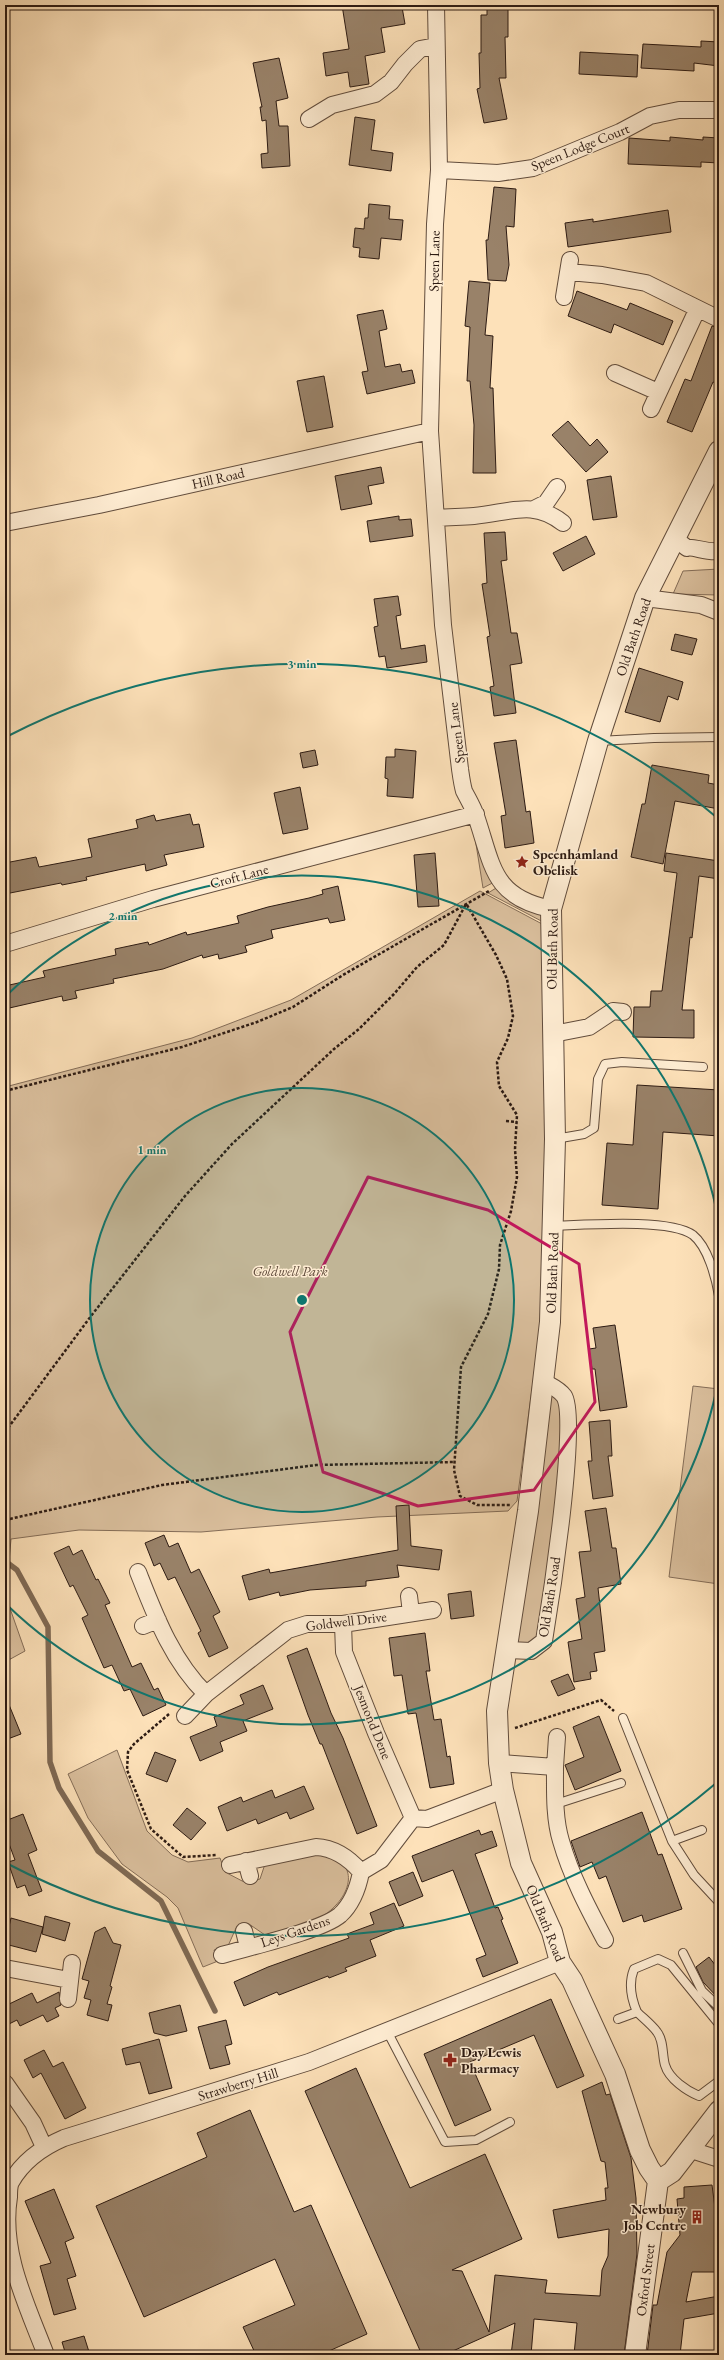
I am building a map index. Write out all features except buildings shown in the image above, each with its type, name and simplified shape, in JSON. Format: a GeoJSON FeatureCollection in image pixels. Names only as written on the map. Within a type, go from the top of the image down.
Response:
{"type":"FeatureCollection","features":[{"type":"Feature","properties":{"kind":"street","name":"Speen Lane"},"geometry":{"type":"LineString","coordinates":[[436,5],[439,170],[435,224],[430,431],[443,625],[460,769],[464,789],[476,814],[485,845],[501,884],[515,898],[551,909]]}},
{"type":"Feature","properties":{"kind":"street"},"geometry":{"type":"LineString","coordinates":[[309,119],[332,105],[374,94],[392,82],[405,64],[420,49],[436,46]]}},
{"type":"Feature","properties":{"kind":"street","name":"Speen Lodge Court"},"geometry":{"type":"LineString","coordinates":[[439,170],[498,174],[533,168],[620,132],[650,116],[679,110],[719,110]]}},
{"type":"Feature","properties":{"kind":"street"},"geometry":{"type":"LineString","coordinates":[[564,297],[570,266],[602,275],[646,283],[697,310],[719,319]]}},
{"type":"Feature","properties":{"kind":"street"},"geometry":{"type":"LineString","coordinates":[[651,409],[697,310]]}},
{"type":"Feature","properties":{"kind":"street"},"geometry":{"type":"LineString","coordinates":[[615,373],[658,392]]}},
{"type":"Feature","properties":{"kind":"street","name":"Hill Road"},"geometry":{"type":"LineString","coordinates":[[5,523],[99,505],[430,431]]}},
{"type":"Feature","properties":{"kind":"street","name":"Old Bath Road"},"geometry":{"type":"LineString","coordinates":[[658,2181],[649,2168],[640,2150],[615,2074],[572,1980],[560,1962],[552,1932],[521,1863],[503,1790],[499,1764],[497,1710],[528,1505],[544,1382],[550,1322],[555,1139],[551,909],[598,741],[645,598],[719,451]]}},
{"type":"Feature","properties":{"kind":"street"},"geometry":{"type":"LineString","coordinates":[[534,509],[546,502],[557,487]]}},
{"type":"Feature","properties":{"kind":"street"},"geometry":{"type":"LineString","coordinates":[[437,518],[475,516],[534,509],[550,513],[563,523]]}},
{"type":"Feature","properties":{"kind":"street"},"geometry":{"type":"LineString","coordinates":[[674,538],[687,548],[690,547],[702,551],[719,551]]}},
{"type":"Feature","properties":{"kind":"street"},"geometry":{"type":"LineString","coordinates":[[645,598],[701,605],[719,612]]}},
{"type":"Feature","properties":{"kind":"street","name":"Croft Lane"},"geometry":{"type":"LineString","coordinates":[[5,944],[153,899],[476,814]]}},
{"type":"Feature","properties":{"kind":"street"},"geometry":{"type":"LineString","coordinates":[[553,1034],[589,1027],[613,1011],[623,1012]]}},
{"type":"Feature","properties":{"kind":"street","name":"Old Bath Road"},"geometry":{"type":"LineString","coordinates":[[506,1650],[531,1651],[544,1641],[552,1596],[570,1426],[564,1396],[557,1389],[544,1382]]}},
{"type":"Feature","properties":{"kind":"street"},"geometry":{"type":"LineString","coordinates":[[138,1572],[158,1620],[185,1671],[206,1694]]}},
{"type":"Feature","properties":{"kind":"street"},"geometry":{"type":"LineString","coordinates":[[409,1596],[411,1613]]}},
{"type":"Feature","properties":{"kind":"street","name":"Goldwell Drive"},"geometry":{"type":"LineString","coordinates":[[185,1716],[206,1694],[288,1630],[308,1624],[343,1624],[433,1610]]}},
{"type":"Feature","properties":{"kind":"street"},"geometry":{"type":"LineString","coordinates":[[143,1626],[158,1620]]}},
{"type":"Feature","properties":{"kind":"street","name":"Jesmond Dene"},"geometry":{"type":"LineString","coordinates":[[343,1624],[344,1652],[376,1733],[413,1818]]}},
{"type":"Feature","properties":{"kind":"street"},"geometry":{"type":"LineString","coordinates":[[557,1737],[555,1767],[556,1804],[560,1840],[582,1896],[605,1940]]}},
{"type":"Feature","properties":{"kind":"street"},"geometry":{"type":"LineString","coordinates":[[499,1764],[555,1767]]}},
{"type":"Feature","properties":{"kind":"street"},"geometry":{"type":"LineString","coordinates":[[230,1865],[248,1869],[316,1847],[330,1848],[352,1861],[361,1872],[381,1860],[413,1818],[427,1819],[503,1790]]}},
{"type":"Feature","properties":{"kind":"street","name":"Leys Gardens"},"geometry":{"type":"LineString","coordinates":[[222,1955],[311,1928],[340,1915],[357,1890],[361,1872]]}},
{"type":"Feature","properties":{"kind":"street","name":"Leys Gardens"},"geometry":{"type":"LineString","coordinates":[[244,1931],[248,1947]]}},
{"type":"Feature","properties":{"kind":"street","name":"Strawberry Hill"},"geometry":{"type":"LineString","coordinates":[[46,2355],[10,2276],[7,2210],[11,2183],[28,2161],[44,2147],[64,2138],[309,2062],[560,1962]]}},
{"type":"Feature","properties":{"kind":"street"},"geometry":{"type":"LineString","coordinates":[[68,1999],[72,1963]]}},
{"type":"Feature","properties":{"kind":"street"},"geometry":{"type":"LineString","coordinates":[[5,1968],[69,1980]]}},
{"type":"Feature","properties":{"kind":"street"},"geometry":{"type":"LineString","coordinates":[[5,2083],[33,2123],[44,2147]]}},
{"type":"Feature","properties":{"kind":"street"},"geometry":{"type":"LineString","coordinates":[[658,2181],[672,2172],[691,2150],[719,2111]]}},
{"type":"Feature","properties":{"kind":"street"},"geometry":{"type":"LineString","coordinates":[[691,2150],[719,2159]]}},
{"type":"Feature","properties":{"kind":"street","name":"Oxford Street"},"geometry":{"type":"LineString","coordinates":[[635,2355],[658,2181]]}},
{"type":"Feature","properties":{"kind":"lane"},"geometry":{"type":"LineString","coordinates":[[598,741],[654,738],[719,738]]}},
{"type":"Feature","properties":{"kind":"lane"},"geometry":{"type":"LineString","coordinates":[[555,1139],[584,1134],[594,1128],[598,1080],[605,1064],[622,1062],[703,1067]]}},
{"type":"Feature","properties":{"kind":"lane"},"geometry":{"type":"LineString","coordinates":[[553,1226],[665,1225],[693,1235],[707,1255],[715,1273],[719,1296]]}},
{"type":"Feature","properties":{"kind":"lane"},"geometry":{"type":"LineString","coordinates":[[623,1718],[672,1841],[694,1875],[719,1902]]}},
{"type":"Feature","properties":{"kind":"lane"},"geometry":{"type":"LineString","coordinates":[[556,1804],[620,1783]]}},
{"type":"Feature","properties":{"kind":"lane"},"geometry":{"type":"LineString","coordinates":[[672,1841],[702,1830]]}},
{"type":"Feature","properties":{"kind":"lane"},"geometry":{"type":"LineString","coordinates":[[683,1953],[702,1991],[719,2007]]}},
{"type":"Feature","properties":{"kind":"lane"},"geometry":{"type":"LineString","coordinates":[[719,2024],[671,1965],[658,1959],[634,1969],[631,1977],[630,1988],[637,2012],[657,2031],[661,2038],[665,2065],[669,2074],[699,2096],[719,2081]]}},
{"type":"Feature","properties":{"kind":"lane"},"geometry":{"type":"LineString","coordinates":[[618,2019],[637,2012]]}},
{"type":"Feature","properties":{"kind":"lane"},"geometry":{"type":"LineString","coordinates":[[387,2031],[445,2142],[476,2140],[510,2122]]}},
{"type":"Feature","properties":{"kind":"path"},"geometry":{"type":"LineString","coordinates":[[5,1091],[182,1047],[258,1022],[294,1007],[343,975],[501,884]]}},
{"type":"Feature","properties":{"kind":"path"},"geometry":{"type":"LineString","coordinates":[[466,904],[496,955],[507,979],[513,1016],[508,1038],[497,1062],[499,1086],[518,1115],[515,1149],[517,1178],[511,1211],[500,1246],[499,1269],[488,1314],[461,1367],[454,1470],[460,1496],[477,1505],[528,1505]]}},
{"type":"Feature","properties":{"kind":"path"},"geometry":{"type":"LineString","coordinates":[[5,1432],[90,1316],[185,1196],[232,1144],[334,1049],[359,1029],[394,994],[417,967],[444,945],[466,904]]}},
{"type":"Feature","properties":{"kind":"path"},"geometry":{"type":"LineString","coordinates":[[506,1121],[517,1122]]}},
{"type":"Feature","properties":{"kind":"path"},"geometry":{"type":"LineString","coordinates":[[5,1520],[162,1485],[316,1465],[454,1462]]}},
{"type":"Feature","properties":{"kind":"path"},"geometry":{"type":"LineString","coordinates":[[498,1733],[601,1700],[623,1718]]}},
{"type":"Feature","properties":{"kind":"path"},"geometry":{"type":"LineString","coordinates":[[185,1716],[169,1714],[134,1744],[128,1752],[127,1770],[151,1829],[178,1854],[190,1858],[224,1854],[230,1865]]}},
{"type":"Feature","properties":{"kind":"highlighted area"},"geometry":{"type":"Polygon","coordinates":[[[368,1177],[488,1210],[579,1264],[595,1402],[534,1490],[418,1506],[323,1472],[290,1332],[368,1177]]]}},
{"type":"Feature","properties":{"kind":"green space"},"geometry":{"type":"Polygon","coordinates":[[[719,569],[719,595],[673,594],[683,571],[719,569]]]}},
{"type":"Feature","properties":{"kind":"green space"},"geometry":{"type":"Polygon","coordinates":[[[472,819],[498,880],[483,888],[472,819]]]}},
{"type":"Feature","properties":{"kind":"green space"},"geometry":{"type":"Polygon","coordinates":[[[501,885],[537,907],[547,924],[488,893],[501,885]]]}},
{"type":"Feature","properties":{"kind":"green space","name":"Goldwell Park"},"geometry":{"type":"Polygon","coordinates":[[[480,891],[544,925],[547,1137],[541,1322],[517,1501],[508,1511],[377,1517],[201,1532],[79,1530],[11,1539],[6,1597],[25,1651],[5,1662],[5,1087],[192,1038],[291,1000],[480,891]]]}},
{"type":"Feature","properties":{"kind":"green space"},"geometry":{"type":"Polygon","coordinates":[[[544,1383],[568,1411],[543,1640],[508,1649],[544,1383]]]}},
{"type":"Feature","properties":{"kind":"green space"},"geometry":{"type":"Polygon","coordinates":[[[693,1386],[719,1389],[719,1584],[669,1577],[693,1386]]]}},
{"type":"Feature","properties":{"kind":"green space"},"geometry":{"type":"Polygon","coordinates":[[[117,1750],[147,1831],[172,1855],[188,1862],[220,1858],[225,1872],[246,1883],[260,1879],[265,1864],[300,1855],[319,1853],[333,1857],[342,1863],[347,1871],[348,1880],[346,1890],[341,1899],[323,1916],[295,1927],[265,1935],[249,1924],[236,1928],[228,1946],[214,1950],[218,1961],[203,1967],[178,1908],[167,1897],[122,1864],[88,1818],[68,1774],[117,1750]]]}},
{"type":"Feature","properties":{"kind":"waterway"},"geometry":{"type":"LineString","coordinates":[[5,1561],[17,1570],[48,1627],[50,1762],[59,1788],[98,1851],[161,1901],[215,2011]]}},
{"type":"Feature","properties":{"kind":"place","name":"Speenhamland Obelisk"},"geometry":{"type":"Point","coordinates":[522,862]}},
{"type":"Feature","properties":{"kind":"place","name":"Day Lewis Pharmacy"},"geometry":{"type":"Point","coordinates":[450,2060]}},
{"type":"Feature","properties":{"kind":"place","name":"Newbury Job Centre"},"geometry":{"type":"Point","coordinates":[697,2217]}}]}
